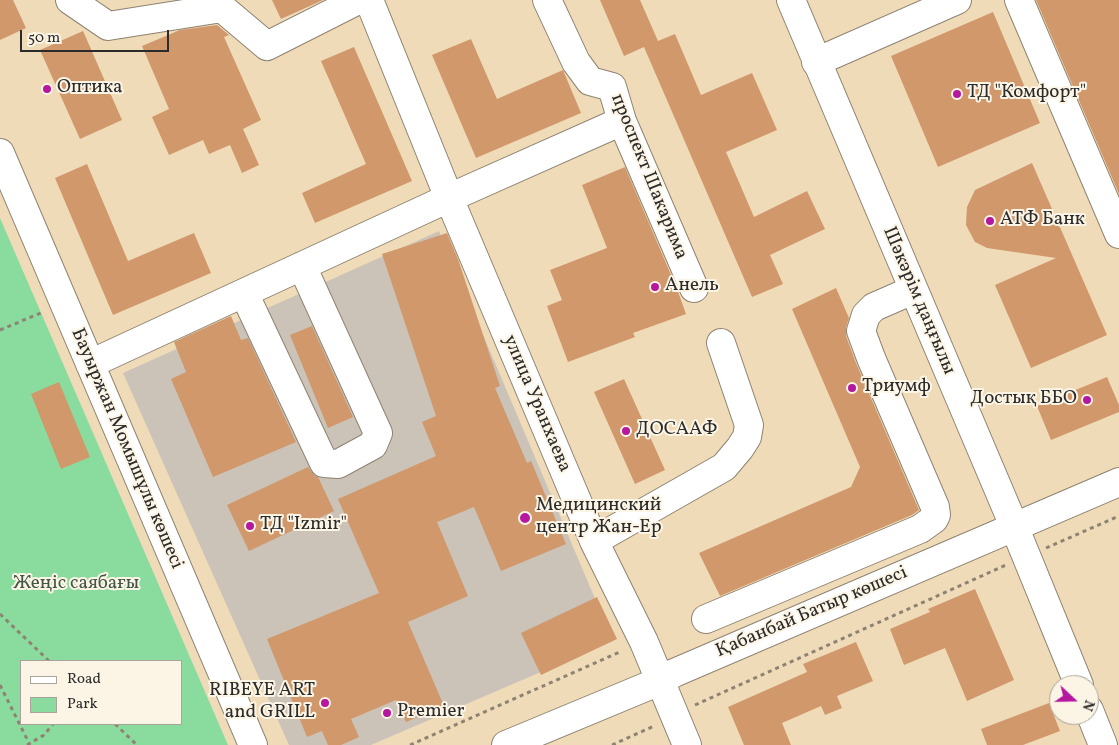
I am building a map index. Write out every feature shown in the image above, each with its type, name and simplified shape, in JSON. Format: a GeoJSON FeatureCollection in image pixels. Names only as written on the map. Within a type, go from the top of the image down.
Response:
{"type":"FeatureCollection","features":[{"type":"Feature","properties":{"kind":"street"},"geometry":{"type":"LineString","coordinates":[[70,0],[108,26],[222,8],[267,46],[358,0]]}},
{"type":"Feature","properties":{"kind":"street","name":"улица Уранхаева"},"geometry":{"type":"LineString","coordinates":[[369,0],[448,198],[594,541],[644,642],[687,745]]}},
{"type":"Feature","properties":{"kind":"street","name":"проспект Шакарима"},"geometry":{"type":"LineString","coordinates":[[547,0],[576,62],[590,81],[612,87],[622,121],[694,288]]}},
{"type":"Feature","properties":{"kind":"street","name":"Шәкәрім даңғылы"},"geometry":{"type":"LineString","coordinates":[[791,0],[1014,526],[1075,675]]}},
{"type":"Feature","properties":{"kind":"street"},"geometry":{"type":"LineString","coordinates":[[816,62],[957,0]]}},
{"type":"Feature","properties":{"kind":"street"},"geometry":{"type":"LineString","coordinates":[[1019,0],[1119,234]]}},
{"type":"Feature","properties":{"kind":"street"},"geometry":{"type":"LineString","coordinates":[[90,364],[448,198],[622,121]]}},
{"type":"Feature","properties":{"kind":"street","name":"Бауыржан Момышұлы көшесі"},"geometry":{"type":"LineString","coordinates":[[0,153],[253,745]]}},
{"type":"Feature","properties":{"kind":"street"},"geometry":{"type":"LineString","coordinates":[[244,293],[324,463],[338,464],[373,445],[378,433],[302,266]]}},
{"type":"Feature","properties":{"kind":"street"},"geometry":{"type":"LineString","coordinates":[[706,619],[920,528],[934,520],[936,514],[935,507],[861,330],[866,315],[874,307],[913,290]]}},
{"type":"Feature","properties":{"kind":"street"},"geometry":{"type":"LineString","coordinates":[[594,541],[724,467],[747,438],[750,425],[721,343]]}},
{"type":"Feature","properties":{"kind":"street","name":"Қабанбай Батыр көшесі"},"geometry":{"type":"LineString","coordinates":[[506,745],[660,681],[674,673],[1119,482]]}},
{"type":"Feature","properties":{"kind":"street"},"geometry":{"type":"LineString","coordinates":[[1095,725],[1104,745]]}},
{"type":"Feature","properties":{"kind":"path"},"geometry":{"type":"LineString","coordinates":[[0,330],[64,302]]}},
{"type":"Feature","properties":{"kind":"path"},"geometry":{"type":"LineString","coordinates":[[612,745],[702,702],[1119,516]]}},
{"type":"Feature","properties":{"kind":"path"},"geometry":{"type":"LineString","coordinates":[[0,614],[49,660]]}},
{"type":"Feature","properties":{"kind":"path"},"geometry":{"type":"LineString","coordinates":[[410,745],[644,642]]}},
{"type":"Feature","properties":{"kind":"path"},"geometry":{"type":"LineString","coordinates":[[0,685],[29,745],[44,734],[52,725]]}},
{"type":"Feature","properties":{"kind":"path"},"geometry":{"type":"LineString","coordinates":[[116,725],[137,745]]}},
{"type":"Feature","properties":{"kind":"shaded area"},"geometry":{"type":"Polygon","coordinates":[[[439,231],[613,641],[371,745],[289,745],[123,373],[439,231]]]}},
{"type":"Feature","properties":{"kind":"green space","name":"Жеңіс саябағы"},"geometry":{"type":"Polygon","coordinates":[[[0,218],[228,745],[0,745],[0,218]]]}},
{"type":"Feature","properties":{"kind":"building"},"geometry":{"type":"Polygon","coordinates":[[[0,0],[13,0],[26,28],[0,40],[0,0]]]}},
{"type":"Feature","properties":{"kind":"building"},"geometry":{"type":"Polygon","coordinates":[[[272,0],[323,0],[281,19],[272,0]]]}},
{"type":"Feature","properties":{"kind":"building"},"geometry":{"type":"Polygon","coordinates":[[[600,0],[640,0],[658,41],[675,34],[701,95],[752,73],[777,130],[726,152],[754,217],[807,191],[825,229],[770,255],[783,284],[752,297],[644,47],[624,56],[600,0]]]}},
{"type":"Feature","properties":{"kind":"building"},"geometry":{"type":"Polygon","coordinates":[[[1036,0],[1119,0],[1119,194],[1036,0]]]}},
{"type":"Feature","properties":{"kind":"building"},"geometry":{"type":"Polygon","coordinates":[[[993,12],[1040,123],[938,167],[891,56],[993,12]]]}},
{"type":"Feature","properties":{"kind":"building"},"geometry":{"type":"Polygon","coordinates":[[[217,25],[229,35],[224,37],[261,120],[243,129],[259,165],[242,173],[230,145],[209,154],[203,140],[169,155],[152,117],[169,109],[142,46],[180,30],[217,25]]]}},
{"type":"Feature","properties":{"kind":"building"},"geometry":{"type":"Polygon","coordinates":[[[83,31],[122,120],[80,139],[40,50],[83,31]]]}},
{"type":"Feature","properties":{"kind":"building"},"geometry":{"type":"Polygon","coordinates":[[[471,39],[497,99],[563,70],[581,113],[476,158],[432,55],[471,39]]]}},
{"type":"Feature","properties":{"kind":"building"},"geometry":{"type":"Polygon","coordinates":[[[354,47],[412,181],[315,223],[302,193],[366,164],[321,61],[354,47]]]}},
{"type":"Feature","properties":{"kind":"building"},"geometry":{"type":"Polygon","coordinates":[[[1032,163],[1107,335],[1031,368],[995,285],[1056,258],[987,248],[975,242],[966,225],[967,207],[975,190],[1032,163]]]}},
{"type":"Feature","properties":{"kind":"building"},"geometry":{"type":"Polygon","coordinates":[[[87,164],[128,261],[194,233],[211,273],[113,315],[55,178],[87,164]]]}},
{"type":"Feature","properties":{"kind":"building"},"geometry":{"type":"Polygon","coordinates":[[[625,167],[686,314],[633,333],[635,337],[568,362],[547,306],[562,300],[550,270],[607,248],[582,185],[625,167]]]}},
{"type":"Feature","properties":{"kind":"building"},"geometry":{"type":"Polygon","coordinates":[[[447,233],[458,259],[500,386],[495,388],[527,463],[531,461],[566,544],[501,571],[474,507],[437,522],[468,596],[408,622],[444,706],[406,722],[396,700],[351,719],[359,737],[341,745],[328,745],[322,731],[307,737],[267,639],[379,593],[338,499],[436,456],[422,422],[436,416],[382,254],[447,233]]]}},
{"type":"Feature","properties":{"kind":"building","name":"Триумф"},"geometry":{"type":"Polygon","coordinates":[[[836,288],[849,318],[846,336],[856,363],[919,510],[912,515],[720,596],[699,553],[851,487],[860,467],[792,309],[836,288]]]}},
{"type":"Feature","properties":{"kind":"building"},"geometry":{"type":"Polygon","coordinates":[[[231,316],[241,340],[248,338],[296,442],[213,477],[171,379],[186,372],[174,342],[231,316]]]}},
{"type":"Feature","properties":{"kind":"building"},"geometry":{"type":"Polygon","coordinates":[[[312,326],[353,417],[328,428],[290,335],[312,326]]]}},
{"type":"Feature","properties":{"kind":"building"},"geometry":{"type":"Polygon","coordinates":[[[1107,377],[1119,405],[1119,412],[1051,440],[1037,406],[1107,377]]]}},
{"type":"Feature","properties":{"kind":"building"},"geometry":{"type":"Polygon","coordinates":[[[624,379],[665,470],[635,484],[594,392],[624,379]]]}},
{"type":"Feature","properties":{"kind":"building"},"geometry":{"type":"Polygon","coordinates":[[[59,382],[90,457],[61,469],[31,394],[59,382]]]}},
{"type":"Feature","properties":{"kind":"building"},"geometry":{"type":"Polygon","coordinates":[[[308,467],[318,477],[334,511],[249,551],[227,505],[308,467]]]}},
{"type":"Feature","properties":{"kind":"building"},"geometry":{"type":"Polygon","coordinates":[[[975,589],[1014,680],[967,701],[945,648],[904,665],[890,629],[930,612],[928,609],[975,589]]]}},
{"type":"Feature","properties":{"kind":"building"},"geometry":{"type":"Polygon","coordinates":[[[597,597],[617,639],[541,675],[521,633],[597,597]]]}},
{"type":"Feature","properties":{"kind":"building"},"geometry":{"type":"Polygon","coordinates":[[[856,642],[873,681],[837,696],[842,708],[825,715],[821,706],[782,723],[791,745],[744,745],[728,707],[807,672],[803,664],[856,642]]]}},
{"type":"Feature","properties":{"kind":"building"},"geometry":{"type":"Polygon","coordinates":[[[1049,703],[1049,725],[1058,725],[1060,731],[1023,745],[987,745],[981,729],[1049,703]]]}},
{"type":"Feature","properties":{"kind":"place","name":"Оптика"},"geometry":{"type":"Point","coordinates":[47,89]}},
{"type":"Feature","properties":{"kind":"place","name":"ТД \"Комфорт\""},"geometry":{"type":"Point","coordinates":[957,94]}},
{"type":"Feature","properties":{"kind":"place","name":"АТФ Банк"},"geometry":{"type":"Point","coordinates":[990,221]}},
{"type":"Feature","properties":{"kind":"place","name":"Анель"},"geometry":{"type":"Point","coordinates":[655,287]}},
{"type":"Feature","properties":{"kind":"place","name":"Триумф"},"geometry":{"type":"Point","coordinates":[852,388]}},
{"type":"Feature","properties":{"kind":"place","name":"Достық ББО"},"geometry":{"type":"Point","coordinates":[1087,400]}},
{"type":"Feature","properties":{"kind":"place","name":"ДОСААФ"},"geometry":{"type":"Point","coordinates":[626,431]}},
{"type":"Feature","properties":{"kind":"place","name":"Медицинский центр Жан-Ер"},"geometry":{"type":"Point","coordinates":[525,518]}},
{"type":"Feature","properties":{"kind":"place","name":"ТД \"Izmir\""},"geometry":{"type":"Point","coordinates":[250,526]}},
{"type":"Feature","properties":{"kind":"place","name":"RIBEYE ART and GRILL"},"geometry":{"type":"Point","coordinates":[325,703]}},
{"type":"Feature","properties":{"kind":"place","name":"Premier"},"geometry":{"type":"Point","coordinates":[387,713]}}]}
